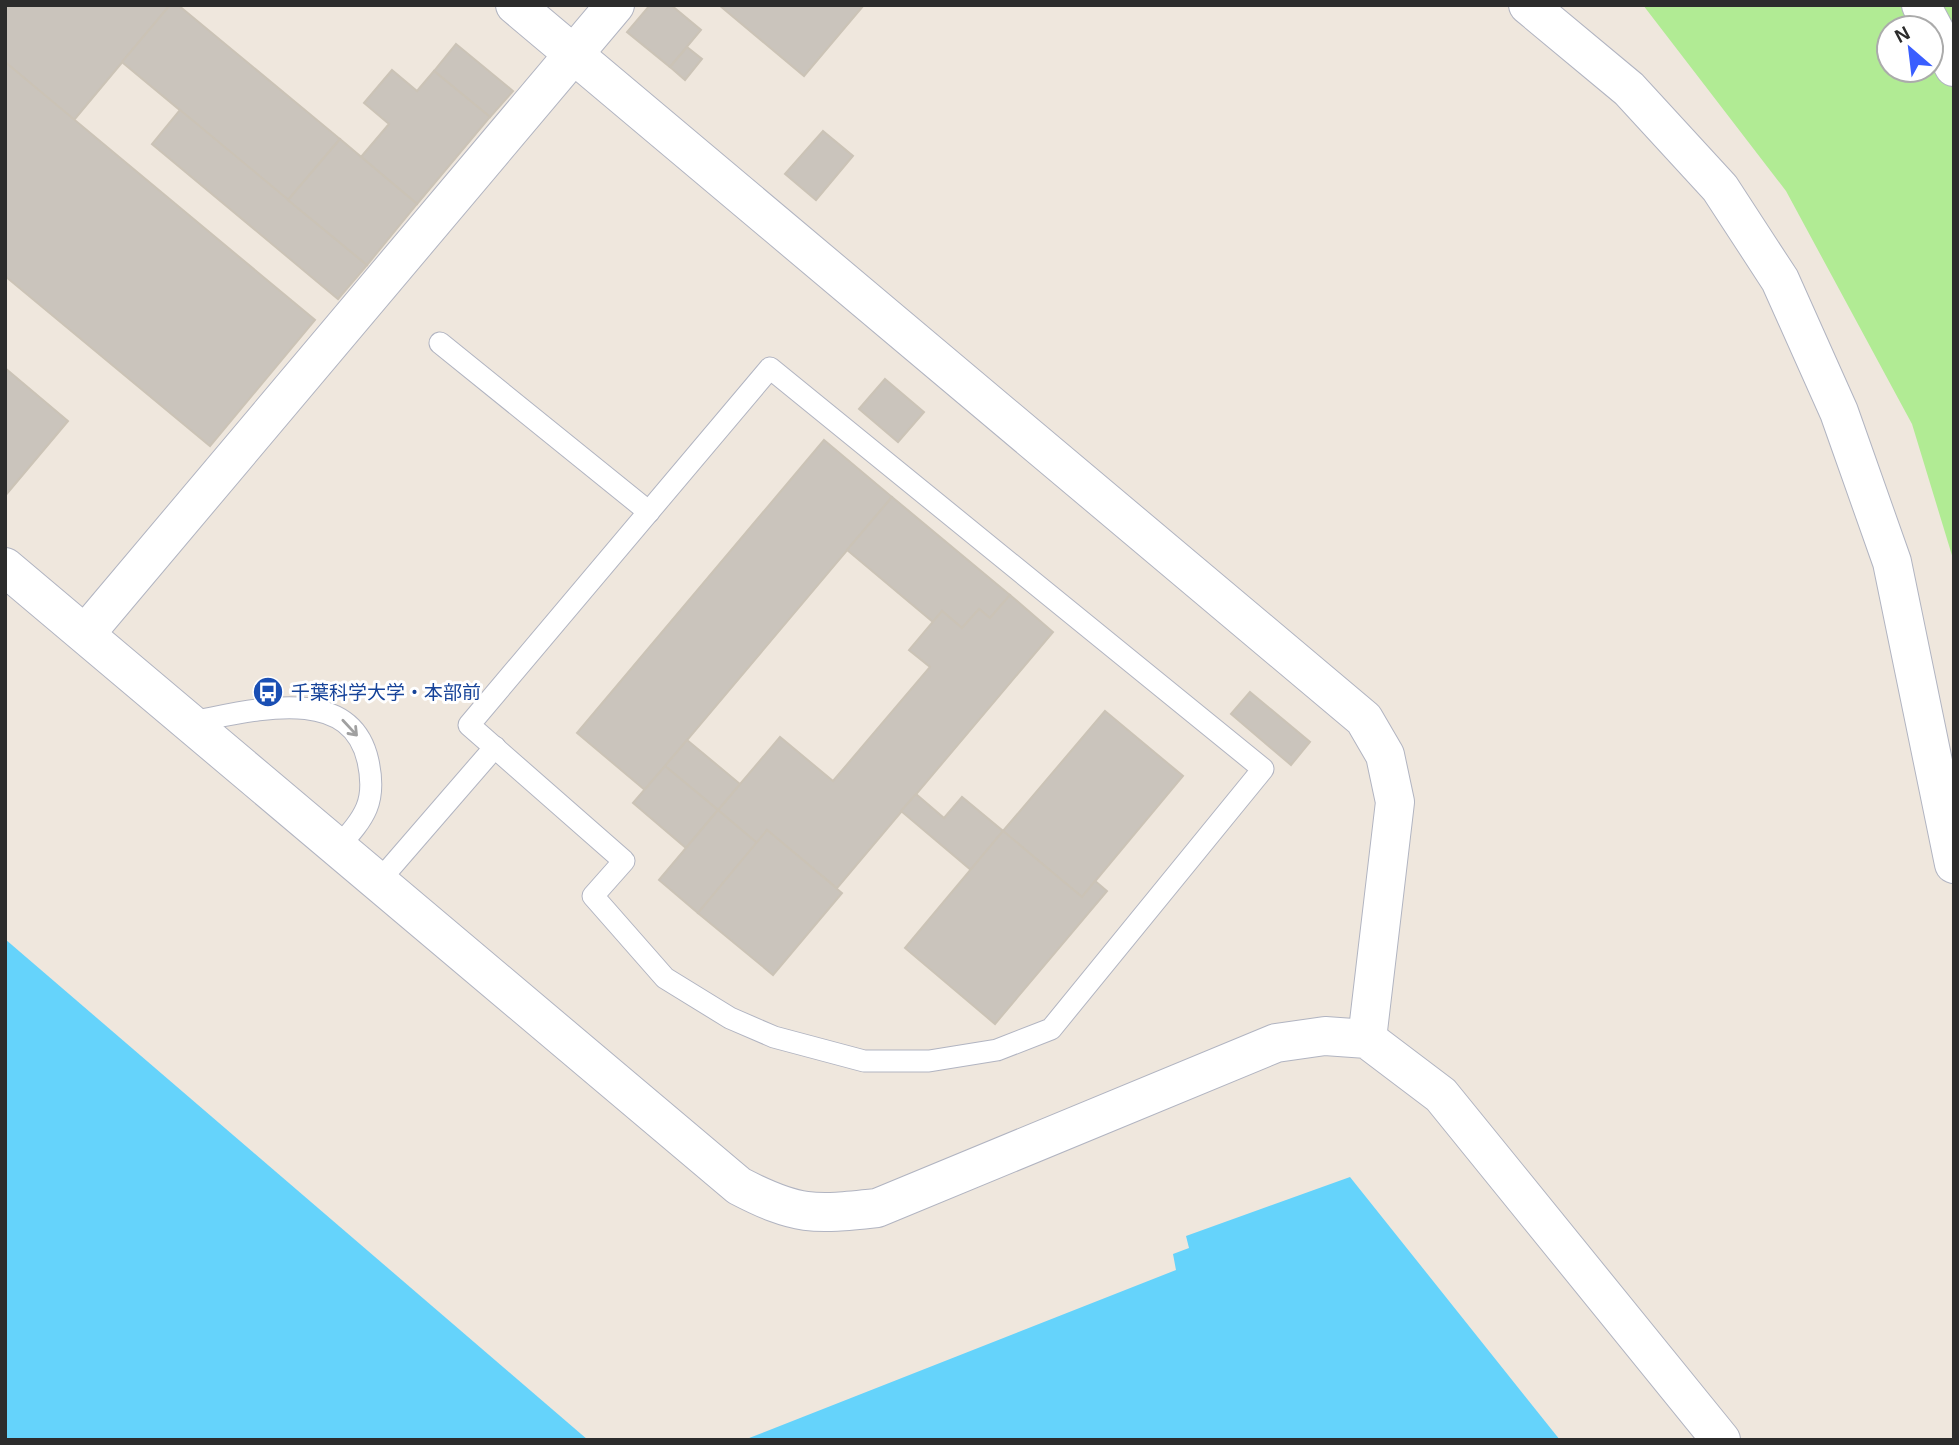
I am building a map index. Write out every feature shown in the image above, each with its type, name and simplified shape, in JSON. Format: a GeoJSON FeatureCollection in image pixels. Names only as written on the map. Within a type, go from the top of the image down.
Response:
{"type":"FeatureCollection","features":[{"type":"Feature","properties":{"kind":"street"},"geometry":{"type":"LineString","coordinates":[[515,5],[1364,719],[1385,755],[1395,802],[1367,1039]]}},
{"type":"Feature","properties":{"kind":"street"},"geometry":{"type":"LineString","coordinates":[[86,633],[615,5]]}},
{"type":"Feature","properties":{"kind":"street"},"geometry":{"type":"LineString","coordinates":[[1528,5],[1629,89],[1702,168],[1720,188],[1780,280],[1839,412],[1892,562],[1954,864]]}},
{"type":"Feature","properties":{"kind":"street"},"geometry":{"type":"LineString","coordinates":[[1921,5],[1954,67]]}},
{"type":"Feature","properties":{"kind":"street"},"geometry":{"type":"LineString","coordinates":[[5,566],[739,1186],[779,1207],[820,1214],[877,1208],[1276,1043],[1325,1036],[1367,1039],[1441,1095],[1721,1440]]}},
{"type":"Feature","properties":{"kind":"lane"},"geometry":{"type":"LineString","coordinates":[[440,343],[649,512]]}},
{"type":"Feature","properties":{"kind":"lane"},"geometry":{"type":"LineString","coordinates":[[770,368],[1263,769],[1051,1029],[997,1050],[929,1061],[864,1061],[774,1037],[730,1018],[665,978],[593,896],[624,861],[495,747],[469,725],[770,368]]}},
{"type":"Feature","properties":{"kind":"lane"},"geometry":{"type":"LineString","coordinates":[[191,722],[269,708],[317,709],[341,719],[360,739],[373,789],[362,820],[338,847]]}},
{"type":"Feature","properties":{"kind":"lane"},"geometry":{"type":"LineString","coordinates":[[379,881],[495,747]]}},
{"type":"Feature","properties":{"kind":"green space"},"geometry":{"type":"Polygon","coordinates":[[[1643,5],[1954,5],[1954,562],[1912,424],[1786,191],[1643,5]]]}},
{"type":"Feature","properties":{"kind":"water"},"geometry":{"type":"Polygon","coordinates":[[[5,939],[588,1440],[5,1440],[5,939]]]}},
{"type":"Feature","properties":{"kind":"water"},"geometry":{"type":"Polygon","coordinates":[[[1350,1177],[1560,1440],[744,1440],[1176,1270],[1173,1254],[1189,1248],[1186,1236],[1350,1177]]]}},
{"type":"Feature","properties":{"kind":"building"},"geometry":{"type":"Polygon","coordinates":[[[5,5],[170,5],[74,120],[5,62],[5,5]]]}},
{"type":"Feature","properties":{"kind":"building"},"geometry":{"type":"Polygon","coordinates":[[[170,5],[178,5],[340,139],[288,200],[122,62],[170,5]]]}},
{"type":"Feature","properties":{"kind":"building"},"geometry":{"type":"Polygon","coordinates":[[[650,5],[671,5],[701,30],[670,67],[627,32],[650,5]]]}},
{"type":"Feature","properties":{"kind":"building"},"geometry":{"type":"Polygon","coordinates":[[[719,5],[864,5],[804,76],[719,5]]]}},
{"type":"Feature","properties":{"kind":"building"},"geometry":{"type":"Polygon","coordinates":[[[456,44],[513,91],[490,117],[434,71],[456,44]]]}},
{"type":"Feature","properties":{"kind":"building"},"geometry":{"type":"Polygon","coordinates":[[[687,47],[702,59],[685,80],[670,67],[687,47]]]}},
{"type":"Feature","properties":{"kind":"building"},"geometry":{"type":"Polygon","coordinates":[[[5,62],[315,320],[210,446],[5,276],[5,62]]]}},
{"type":"Feature","properties":{"kind":"building"},"geometry":{"type":"Polygon","coordinates":[[[392,70],[417,91],[434,71],[490,117],[417,204],[361,157],[389,124],[364,103],[392,70]]]}},
{"type":"Feature","properties":{"kind":"building"},"geometry":{"type":"Polygon","coordinates":[[[180,110],[367,265],[338,299],[152,144],[180,110]]]}},
{"type":"Feature","properties":{"kind":"building"},"geometry":{"type":"Polygon","coordinates":[[[823,131],[853,156],[816,200],[785,174],[823,131]]]}},
{"type":"Feature","properties":{"kind":"building"},"geometry":{"type":"Polygon","coordinates":[[[340,139],[417,204],[367,265],[288,200],[340,139]]]}},
{"type":"Feature","properties":{"kind":"building"},"geometry":{"type":"Polygon","coordinates":[[[5,368],[68,421],[5,496],[5,368]]]}},
{"type":"Feature","properties":{"kind":"building"},"geometry":{"type":"Polygon","coordinates":[[[885,379],[924,412],[898,442],[859,409],[885,379]]]}},
{"type":"Feature","properties":{"kind":"building"},"geometry":{"type":"Polygon","coordinates":[[[824,440],[892,497],[645,790],[577,733],[824,440]]]}},
{"type":"Feature","properties":{"kind":"building"},"geometry":{"type":"Polygon","coordinates":[[[892,497],[1010,595],[990,618],[979,609],[962,628],[942,611],[933,622],[847,550],[892,497]]]}},
{"type":"Feature","properties":{"kind":"building"},"geometry":{"type":"Polygon","coordinates":[[[1010,595],[1053,632],[837,888],[767,830],[757,843],[718,810],[780,737],[833,781],[930,667],[909,650],[942,611],[962,628],[979,609],[990,618],[1010,595]]]}},
{"type":"Feature","properties":{"kind":"building"},"geometry":{"type":"Polygon","coordinates":[[[1250,692],[1310,742],[1291,765],[1231,714],[1250,692]]]}},
{"type":"Feature","properties":{"kind":"building"},"geometry":{"type":"Polygon","coordinates":[[[1105,711],[1183,776],[1082,897],[1003,831],[1105,711]]]}},
{"type":"Feature","properties":{"kind":"building"},"geometry":{"type":"Polygon","coordinates":[[[687,740],[740,784],[718,810],[665,766],[687,740]]]}},
{"type":"Feature","properties":{"kind":"building"},"geometry":{"type":"Polygon","coordinates":[[[665,766],[718,810],[686,848],[633,803],[665,766]]]}},
{"type":"Feature","properties":{"kind":"building"},"geometry":{"type":"Polygon","coordinates":[[[916,794],[944,818],[962,797],[1003,831],[971,870],[901,811],[916,794]]]}},
{"type":"Feature","properties":{"kind":"building"},"geometry":{"type":"Polygon","coordinates":[[[718,810],[757,843],[698,913],[659,880],[718,810]]]}},
{"type":"Feature","properties":{"kind":"building"},"geometry":{"type":"Polygon","coordinates":[[[767,830],[842,893],[773,975],[698,913],[767,830]]]}},
{"type":"Feature","properties":{"kind":"building"},"geometry":{"type":"Polygon","coordinates":[[[1003,831],[1082,897],[1095,881],[1107,891],[995,1024],[905,948],[1003,831]]]}},
{"type":"Feature","properties":{"kind":"place","name":"千葉科学大学・本部前"},"geometry":{"type":"Point","coordinates":[268,692]}}]}
